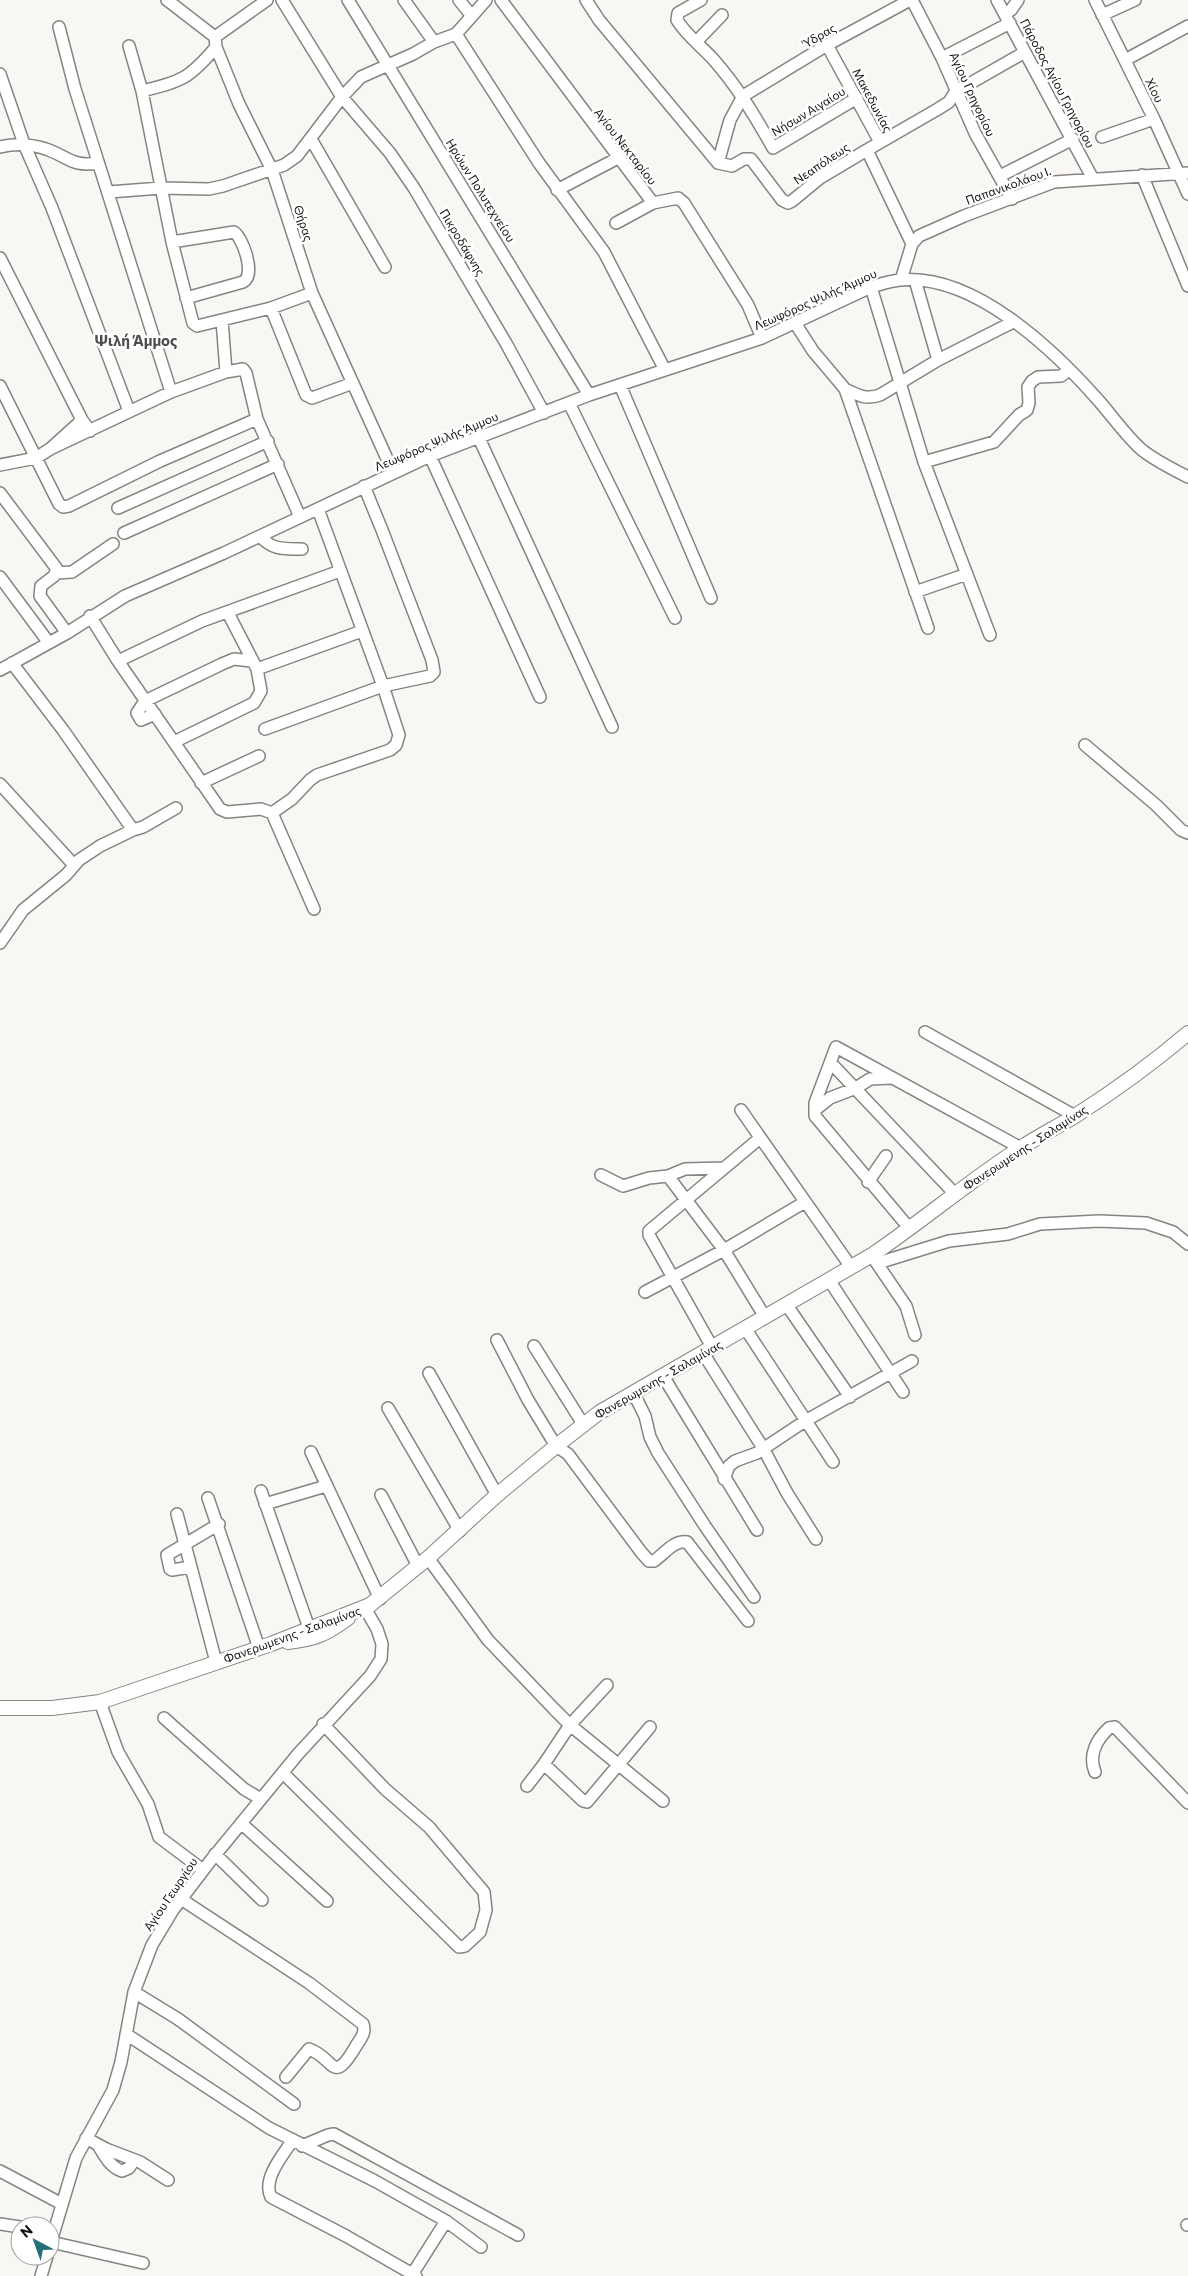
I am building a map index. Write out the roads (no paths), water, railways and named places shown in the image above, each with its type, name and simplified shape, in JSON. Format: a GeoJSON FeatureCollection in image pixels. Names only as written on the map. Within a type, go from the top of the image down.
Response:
{"type":"FeatureCollection","features":[{"type":"Feature","properties":{"kind":"main road","name":"Φανερωμενης - Σαλαμίνας"},"geometry":{"type":"LineString","coordinates":[[0,1708],[52,1708],[100,1702],[265,1646],[338,1616],[360,1610],[380,1599],[460,1531],[497,1495],[583,1424],[633,1392],[851,1267],[875,1259],[954,1193],[1021,1148],[1075,1116],[1152,1062],[1188,1033]]}},
{"type":"Feature","properties":{"kind":"main road"},"geometry":{"type":"LineString","coordinates":[[265,1646],[314,1639],[330,1632],[360,1610]]}},
{"type":"Feature","properties":{"kind":"street"},"geometry":{"type":"LineString","coordinates":[[167,0],[216,42]]}},
{"type":"Feature","properties":{"kind":"street"},"geometry":{"type":"LineString","coordinates":[[142,92],[177,82],[190,74],[216,42],[268,0]]}},
{"type":"Feature","properties":{"kind":"street","name":"Πικροδάφνης"},"geometry":{"type":"LineString","coordinates":[[282,0],[342,97],[390,153],[414,188],[507,345],[544,413]]}},
{"type":"Feature","properties":{"kind":"street","name":"Ηρώων Πολυτεχνείου"},"geometry":{"type":"LineString","coordinates":[[348,0],[589,396]]}},
{"type":"Feature","properties":{"kind":"street"},"geometry":{"type":"LineString","coordinates":[[404,0],[434,42]]}},
{"type":"Feature","properties":{"kind":"street"},"geometry":{"type":"LineString","coordinates":[[459,0],[471,15]]}},
{"type":"Feature","properties":{"kind":"street"},"geometry":{"type":"LineString","coordinates":[[109,192],[161,188],[209,189],[272,170],[297,156],[342,97],[361,77],[388,66],[434,42],[456,34],[486,0]]}},
{"type":"Feature","properties":{"kind":"street","name":"Αγίου Νεκταρίου"},"geometry":{"type":"LineString","coordinates":[[502,0],[653,203],[678,198],[684,203],[748,305],[762,338]]}},
{"type":"Feature","properties":{"kind":"street"},"geometry":{"type":"LineString","coordinates":[[586,0],[604,27],[718,163]]}},
{"type":"Feature","properties":{"kind":"street"},"geometry":{"type":"LineString","coordinates":[[701,0],[678,13],[677,20],[743,96],[730,120],[718,163]]}},
{"type":"Feature","properties":{"kind":"street","name":"Ύδρας"},"geometry":{"type":"LineString","coordinates":[[743,96],[827,46],[911,0]]}},
{"type":"Feature","properties":{"kind":"street","name":"Αγίου Γρηγορίου"},"geometry":{"type":"LineString","coordinates":[[911,0],[942,58],[955,92],[1012,198]]}},
{"type":"Feature","properties":{"kind":"street"},"geometry":{"type":"LineString","coordinates":[[942,58],[1003,8],[1011,10],[1018,0]]}},
{"type":"Feature","properties":{"kind":"street","name":"Χίου"},"geometry":{"type":"LineString","coordinates":[[1095,0],[1154,119],[1184,173],[1188,194]]}},
{"type":"Feature","properties":{"kind":"street"},"geometry":{"type":"LineString","coordinates":[[1102,16],[1135,0]]}},
{"type":"Feature","properties":{"kind":"street","name":"Πάροδος Αγίου Γρηγορίου"},"geometry":{"type":"LineString","coordinates":[[1003,8],[1093,179]]}},
{"type":"Feature","properties":{"kind":"street"},"geometry":{"type":"LineString","coordinates":[[696,42],[722,15]]}},
{"type":"Feature","properties":{"kind":"street"},"geometry":{"type":"LineString","coordinates":[[1125,60],[1188,26]]}},
{"type":"Feature","properties":{"kind":"street"},"geometry":{"type":"LineString","coordinates":[[59,27],[75,89],[171,392]]}},
{"type":"Feature","properties":{"kind":"street"},"geometry":{"type":"LineString","coordinates":[[456,34],[557,190],[604,252],[665,370]]}},
{"type":"Feature","properties":{"kind":"street","name":"Θήρας"},"geometry":{"type":"LineString","coordinates":[[216,42],[239,104],[272,170],[312,293],[393,472]]}},
{"type":"Feature","properties":{"kind":"street"},"geometry":{"type":"LineString","coordinates":[[129,46],[142,92],[172,242],[190,318],[197,326],[271,308],[312,293]]}},
{"type":"Feature","properties":{"kind":"street","name":"Μακεδωνίας"},"geometry":{"type":"LineString","coordinates":[[827,46],[880,142],[867,150]]}},
{"type":"Feature","properties":{"kind":"street"},"geometry":{"type":"LineString","coordinates":[[880,142],[949,102],[955,92],[1025,52]]}},
{"type":"Feature","properties":{"kind":"street"},"geometry":{"type":"LineString","coordinates":[[0,74],[24,144],[52,208],[130,411]]}},
{"type":"Feature","properties":{"kind":"street","name":"Νήσων Αιγαίου"},"geometry":{"type":"LineString","coordinates":[[743,96],[773,148],[857,98]]}},
{"type":"Feature","properties":{"kind":"street"},"geometry":{"type":"LineString","coordinates":[[1102,137],[1154,119]]}},
{"type":"Feature","properties":{"kind":"street"},"geometry":{"type":"LineString","coordinates":[[1000,176],[1073,139]]}},
{"type":"Feature","properties":{"kind":"street"},"geometry":{"type":"LineString","coordinates":[[311,140],[385,267]]}},
{"type":"Feature","properties":{"kind":"street"},"geometry":{"type":"LineString","coordinates":[[0,147],[24,144],[48,150],[66,160],[84,165],[98,163]]}},
{"type":"Feature","properties":{"kind":"street"},"geometry":{"type":"LineString","coordinates":[[867,150],[912,244],[901,280]]}},
{"type":"Feature","properties":{"kind":"street","name":"Νεαπόλεως"},"geometry":{"type":"LineString","coordinates":[[718,163],[732,166],[744,159],[751,159],[782,200],[788,203],[820,178],[867,150]]}},
{"type":"Feature","properties":{"kind":"street"},"geometry":{"type":"LineString","coordinates":[[557,190],[618,158]]}},
{"type":"Feature","properties":{"kind":"street","name":"Παπανικολάου Ι."},"geometry":{"type":"LineString","coordinates":[[912,244],[919,236],[1054,182],[1184,173]]}},
{"type":"Feature","properties":{"kind":"street"},"geometry":{"type":"LineString","coordinates":[[1142,175],[1188,286]]}},
{"type":"Feature","properties":{"kind":"street"},"geometry":{"type":"LineString","coordinates":[[616,224],[653,203]]}},
{"type":"Feature","properties":{"kind":"street"},"geometry":{"type":"LineString","coordinates":[[172,242],[234,232],[238,235],[249,266],[248,276],[242,282],[186,298]]}},
{"type":"Feature","properties":{"kind":"street"},"geometry":{"type":"LineString","coordinates":[[0,258],[82,420],[90,431]]}},
{"type":"Feature","properties":{"kind":"street","name":"Λεωφόρος Ψιλής Άμμου"},"geometry":{"type":"LineString","coordinates":[[0,670],[49,644],[90,616],[125,596],[260,536],[393,472],[478,436],[620,385],[762,338],[871,287],[901,280],[915,280],[945,285],[978,297],[1003,312],[1013,322],[1027,331],[1069,370],[1143,450],[1159,462],[1188,477]]}},
{"type":"Feature","properties":{"kind":"street"},"geometry":{"type":"LineString","coordinates":[[915,280],[938,360]]}},
{"type":"Feature","properties":{"kind":"street"},"geometry":{"type":"LineString","coordinates":[[871,287],[924,462],[990,635]]}},
{"type":"Feature","properties":{"kind":"street"},"geometry":{"type":"LineString","coordinates":[[271,308],[306,395],[312,398],[352,383]]}},
{"type":"Feature","properties":{"kind":"street"},"geometry":{"type":"LineString","coordinates":[[222,320],[226,372]]}},
{"type":"Feature","properties":{"kind":"street"},"geometry":{"type":"LineString","coordinates":[[845,389],[862,397],[872,397],[938,360],[1013,322]]}},
{"type":"Feature","properties":{"kind":"street"},"geometry":{"type":"LineString","coordinates":[[795,323],[813,351],[845,389],[928,628]]}},
{"type":"Feature","properties":{"kind":"street"},"geometry":{"type":"LineString","coordinates":[[0,465],[36,458],[50,449],[171,392],[226,372],[243,369],[246,373],[257,420],[268,441],[300,517]]}},
{"type":"Feature","properties":{"kind":"street"},"geometry":{"type":"LineString","coordinates":[[924,462],[994,442],[1019,415],[1027,410],[1029,403],[1028,387],[1032,380],[1043,376],[1061,376],[1069,370]]}},
{"type":"Feature","properties":{"kind":"street"},"geometry":{"type":"LineString","coordinates":[[620,385],[711,598]]}},
{"type":"Feature","properties":{"kind":"street"},"geometry":{"type":"LineString","coordinates":[[0,386],[59,504],[63,507],[69,506],[160,461],[257,420]]}},
{"type":"Feature","properties":{"kind":"street"},"geometry":{"type":"LineString","coordinates":[[569,403],[675,618]]}},
{"type":"Feature","properties":{"kind":"street"},"geometry":{"type":"LineString","coordinates":[[50,449],[82,420]]}},
{"type":"Feature","properties":{"kind":"street"},"geometry":{"type":"LineString","coordinates":[[478,436],[612,727]]}},
{"type":"Feature","properties":{"kind":"street"},"geometry":{"type":"LineString","coordinates":[[118,508],[268,441]]}},
{"type":"Feature","properties":{"kind":"street"},"geometry":{"type":"LineString","coordinates":[[430,456],[540,697]]}},
{"type":"Feature","properties":{"kind":"street"},"geometry":{"type":"LineString","coordinates":[[124,533],[278,464]]}},
{"type":"Feature","properties":{"kind":"street"},"geometry":{"type":"LineString","coordinates":[[265,729],[383,686],[430,676],[434,672],[432,660],[364,486]]}},
{"type":"Feature","properties":{"kind":"street"},"geometry":{"type":"LineString","coordinates":[[0,493],[57,569],[56,573]]}},
{"type":"Feature","properties":{"kind":"street"},"geometry":{"type":"LineString","coordinates":[[272,813],[292,799],[317,775],[390,750],[396,745],[398,735],[383,686],[318,509]]}},
{"type":"Feature","properties":{"kind":"street"},"geometry":{"type":"LineString","coordinates":[[260,536],[267,544],[279,549],[302,549]]}},
{"type":"Feature","properties":{"kind":"street"},"geometry":{"type":"LineString","coordinates":[[67,633],[40,596],[42,586],[56,573],[72,572],[113,544]]}},
{"type":"Feature","properties":{"kind":"street"},"geometry":{"type":"LineString","coordinates":[[118,661],[202,621],[228,613],[340,570]]}},
{"type":"Feature","properties":{"kind":"street"},"geometry":{"type":"LineString","coordinates":[[915,592],[967,574]]}},
{"type":"Feature","properties":{"kind":"street"},"geometry":{"type":"LineString","coordinates":[[0,577],[49,644]]}},
{"type":"Feature","properties":{"kind":"street"},"geometry":{"type":"LineString","coordinates":[[174,742],[254,703],[261,691],[254,665],[228,613]]}},
{"type":"Feature","properties":{"kind":"street"},"geometry":{"type":"LineString","coordinates":[[90,616],[145,701]]}},
{"type":"Feature","properties":{"kind":"street"},"geometry":{"type":"LineString","coordinates":[[314,909],[272,813],[261,809],[224,812],[201,784],[155,714],[146,720],[141,720],[137,713],[145,701],[234,659],[254,665],[362,630]]}},
{"type":"Feature","properties":{"kind":"street"},"geometry":{"type":"LineString","coordinates":[[12,664],[63,730],[133,830]]}},
{"type":"Feature","properties":{"kind":"street"},"geometry":{"type":"LineString","coordinates":[[1085,745],[1156,805],[1181,830],[1188,833]]}},
{"type":"Feature","properties":{"kind":"street"},"geometry":{"type":"LineString","coordinates":[[201,784],[259,756]]}},
{"type":"Feature","properties":{"kind":"street"},"geometry":{"type":"LineString","coordinates":[[0,784],[74,864]]}},
{"type":"Feature","properties":{"kind":"street"},"geometry":{"type":"LineString","coordinates":[[0,943],[23,910],[66,875],[74,864],[100,846],[143,827],[176,808]]}},
{"type":"Feature","properties":{"kind":"street"},"geometry":{"type":"LineString","coordinates":[[925,1032],[1075,1116]]}},
{"type":"Feature","properties":{"kind":"street"},"geometry":{"type":"LineString","coordinates":[[910,1230],[868,1182],[815,1116],[814,1110],[836,1047],[1021,1148]]}},
{"type":"Feature","properties":{"kind":"street"},"geometry":{"type":"LineString","coordinates":[[831,1062],[954,1193]]}},
{"type":"Feature","properties":{"kind":"street"},"geometry":{"type":"LineString","coordinates":[[814,1110],[830,1098],[856,1088],[870,1079],[891,1078]]}},
{"type":"Feature","properties":{"kind":"street"},"geometry":{"type":"LineString","coordinates":[[741,1110],[851,1267]]}},
{"type":"Feature","properties":{"kind":"street"},"geometry":{"type":"LineString","coordinates":[[760,1138],[649,1231],[649,1235],[674,1276],[708,1350],[787,1494],[816,1539]]}},
{"type":"Feature","properties":{"kind":"street"},"geometry":{"type":"LineString","coordinates":[[868,1182],[886,1156]]}},
{"type":"Feature","properties":{"kind":"street"},"geometry":{"type":"LineString","coordinates":[[601,1175],[623,1186],[649,1178],[668,1176],[689,1169],[724,1168]]}},
{"type":"Feature","properties":{"kind":"street"},"geometry":{"type":"LineString","coordinates":[[668,1176],[724,1250],[765,1317]]}},
{"type":"Feature","properties":{"kind":"street"},"geometry":{"type":"LineString","coordinates":[[645,1292],[724,1250],[805,1202]]}},
{"type":"Feature","properties":{"kind":"street"},"geometry":{"type":"LineString","coordinates":[[915,1335],[906,1306],[875,1259],[949,1241],[1008,1234],[1040,1224],[1099,1221],[1146,1223],[1173,1232],[1188,1244]]}},
{"type":"Feature","properties":{"kind":"street"},"geometry":{"type":"LineString","coordinates":[[829,1280],[903,1392]]}},
{"type":"Feature","properties":{"kind":"street"},"geometry":{"type":"LineString","coordinates":[[786,1304],[850,1397]]}},
{"type":"Feature","properties":{"kind":"street"},"geometry":{"type":"LineString","coordinates":[[745,1328],[833,1462]]}},
{"type":"Feature","properties":{"kind":"street"},"geometry":{"type":"LineString","coordinates":[[497,1340],[528,1400],[556,1446],[568,1454],[649,1561],[654,1561],[675,1544],[687,1542],[748,1621]]}},
{"type":"Feature","properties":{"kind":"street"},"geometry":{"type":"LineString","coordinates":[[534,1346],[583,1424]]}},
{"type":"Feature","properties":{"kind":"street"},"geometry":{"type":"LineString","coordinates":[[724,1478],[729,1466],[912,1361]]}},
{"type":"Feature","properties":{"kind":"street"},"geometry":{"type":"LineString","coordinates":[[429,1373],[497,1495]]}},
{"type":"Feature","properties":{"kind":"street"},"geometry":{"type":"LineString","coordinates":[[663,1376],[757,1530]]}},
{"type":"Feature","properties":{"kind":"street"},"geometry":{"type":"LineString","coordinates":[[633,1392],[645,1416],[654,1447],[754,1597]]}},
{"type":"Feature","properties":{"kind":"street"},"geometry":{"type":"LineString","coordinates":[[388,1408],[460,1531]]}},
{"type":"Feature","properties":{"kind":"street"},"geometry":{"type":"LineString","coordinates":[[310,1452],[380,1599]]}},
{"type":"Feature","properties":{"kind":"street"},"geometry":{"type":"LineString","coordinates":[[265,1504],[326,1486]]}},
{"type":"Feature","properties":{"kind":"street"},"geometry":{"type":"LineString","coordinates":[[261,1491],[309,1628]]}},
{"type":"Feature","properties":{"kind":"street"},"geometry":{"type":"LineString","coordinates":[[381,1495],[423,1562],[488,1640],[570,1725],[663,1801]]}},
{"type":"Feature","properties":{"kind":"street"},"geometry":{"type":"LineString","coordinates":[[208,1498],[265,1646]]}},
{"type":"Feature","properties":{"kind":"street"},"geometry":{"type":"LineString","coordinates":[[177,1514],[216,1662]]}},
{"type":"Feature","properties":{"kind":"street"},"geometry":{"type":"LineString","coordinates":[[190,1567],[172,1570],[167,1560],[170,1552],[219,1524]]}},
{"type":"Feature","properties":{"kind":"street","name":"Αγίου Γεωργίου"},"geometry":{"type":"LineString","coordinates":[[58,2216],[76,2158],[113,2090],[134,1992],[152,1945],[181,1899],[215,1854],[323,1724],[370,1676],[381,1659],[382,1644],[380,1636],[360,1610]]}},
{"type":"Feature","properties":{"kind":"street"},"geometry":{"type":"LineString","coordinates":[[527,1786],[570,1725],[607,1685]]}},
{"type":"Feature","properties":{"kind":"street"},"geometry":{"type":"LineString","coordinates":[[100,1702],[118,1752],[148,1804],[158,1837],[203,1870]]}},
{"type":"Feature","properties":{"kind":"street"},"geometry":{"type":"LineString","coordinates":[[164,1718],[244,1789],[261,1799]]}},
{"type":"Feature","properties":{"kind":"street"},"geometry":{"type":"LineString","coordinates":[[283,1773],[459,1948],[466,1946],[480,1932],[486,1910],[484,1892],[429,1827],[385,1789],[323,1724]]}},
{"type":"Feature","properties":{"kind":"street"},"geometry":{"type":"LineString","coordinates":[[544,1764],[584,1802],[590,1799],[650,1727]]}},
{"type":"Feature","properties":{"kind":"street"},"geometry":{"type":"LineString","coordinates":[[1095,1772],[1092,1764],[1095,1745],[1109,1728],[1115,1727],[1188,1803]]}},
{"type":"Feature","properties":{"kind":"street"},"geometry":{"type":"LineString","coordinates":[[241,1823],[327,1901]]}},
{"type":"Feature","properties":{"kind":"street"},"geometry":{"type":"LineString","coordinates":[[215,1854],[262,1900]]}},
{"type":"Feature","properties":{"kind":"street"},"geometry":{"type":"LineString","coordinates":[[181,1899],[309,1984],[363,2024],[364,2033],[350,2059],[343,2065],[337,2067],[330,2065],[309,2049],[286,2077]]}},
{"type":"Feature","properties":{"kind":"street"},"geometry":{"type":"LineString","coordinates":[[134,1992],[178,2019],[294,2104]]}},
{"type":"Feature","properties":{"kind":"street"},"geometry":{"type":"LineString","coordinates":[[126,2034],[245,2113],[297,2143],[375,2181],[446,2221],[482,2247]]}},
{"type":"Feature","properties":{"kind":"street"},"geometry":{"type":"LineString","coordinates":[[446,2221],[415,2275],[271,2197],[270,2184],[272,2176],[297,2143],[334,2134],[518,2235]]}},
{"type":"Feature","properties":{"kind":"street"},"geometry":{"type":"LineString","coordinates":[[86,2138],[98,2145],[105,2158],[116,2169],[122,2171],[129,2168],[134,2160],[168,2180]]}},
{"type":"Feature","properties":{"kind":"street"},"geometry":{"type":"LineString","coordinates":[[0,2171],[62,2204]]}},
{"type":"Feature","properties":{"kind":"street"},"geometry":{"type":"LineString","coordinates":[[60,2246],[143,2262]]}},
{"type":"Feature","properties":{"kind":"district","name":"Ψιλή Άμμος"},"geometry":{"type":"Point","coordinates":[136,340]}}]}
